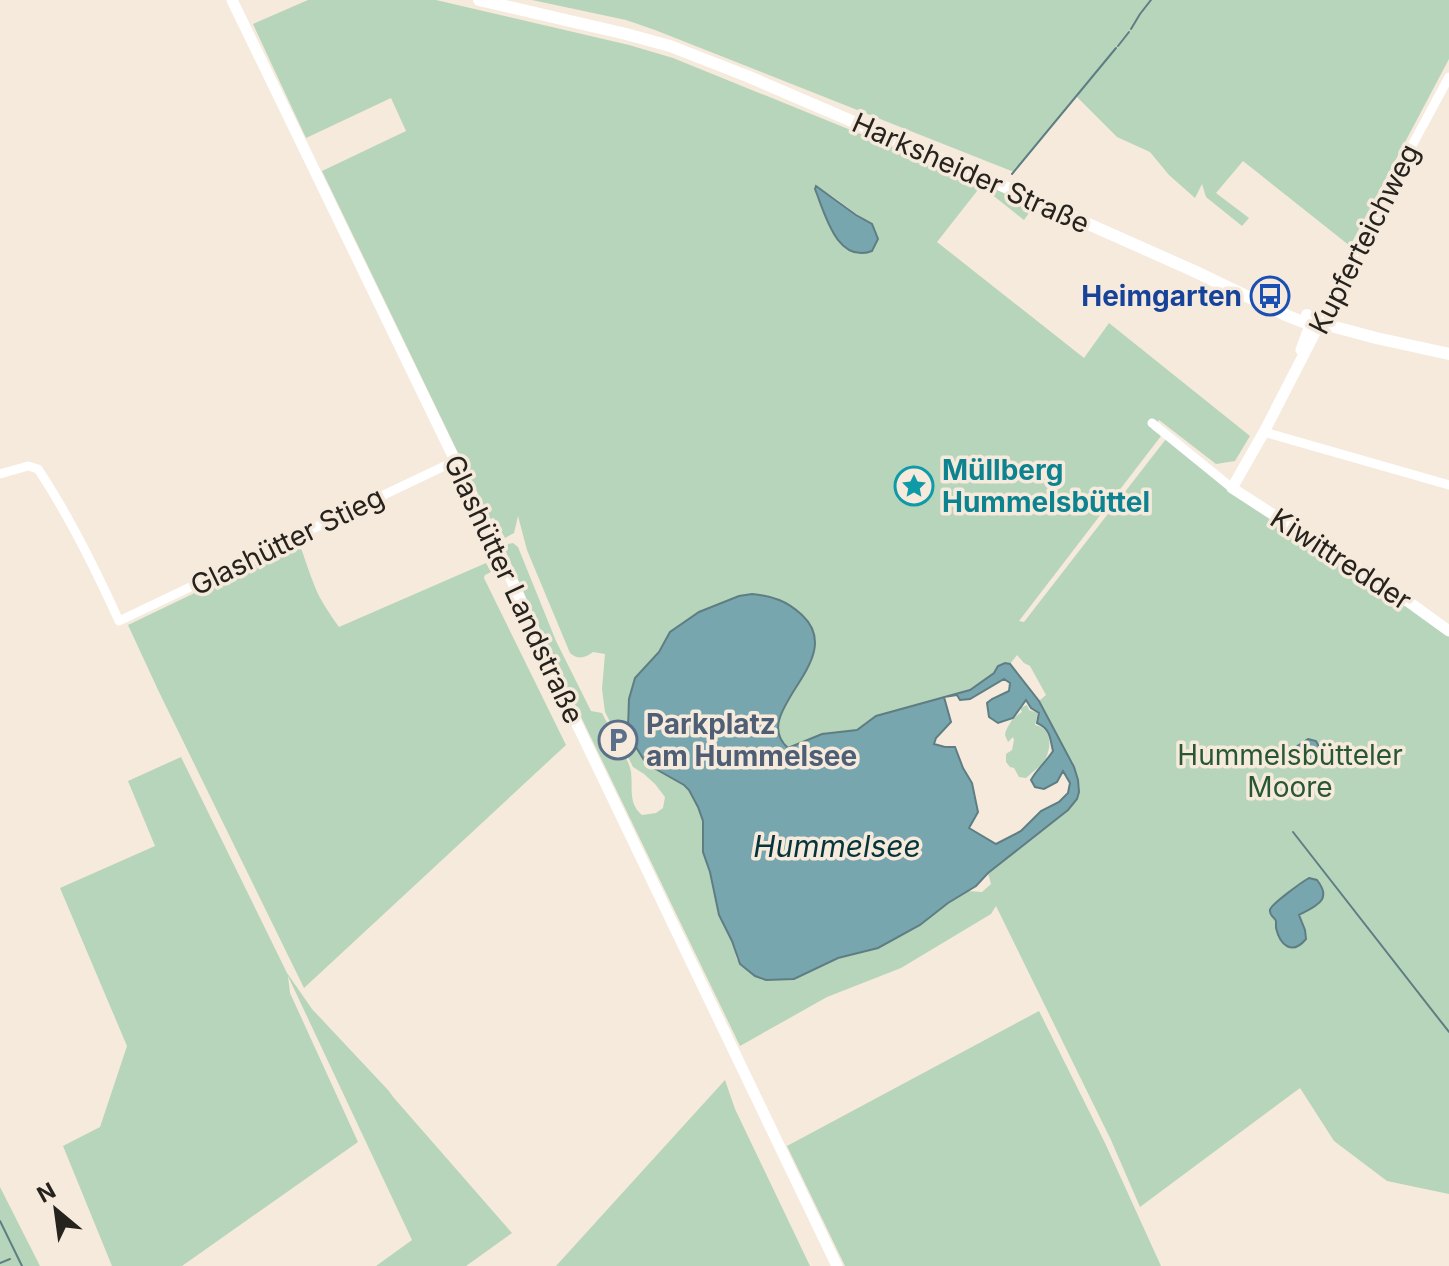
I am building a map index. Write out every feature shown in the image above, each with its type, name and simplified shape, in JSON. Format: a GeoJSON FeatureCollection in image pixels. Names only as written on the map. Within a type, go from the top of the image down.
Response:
{"type":"FeatureCollection","features":[{"type":"Feature","properties":{"kind":"main road","name":"Harksheider Straße"},"geometry":{"type":"LineString","coordinates":[[479,0],[645,38],[684,52],[1003,186],[1256,300],[1307,315],[1316,322],[1449,354]]}},
{"type":"Feature","properties":{"kind":"street","name":"Glashütter Landstraße"},"geometry":{"type":"LineString","coordinates":[[232,0],[496,545],[582,734],[837,1266]]}},
{"type":"Feature","properties":{"kind":"street","name":"Kupferteichweg"},"geometry":{"type":"LineString","coordinates":[[1264,432],[1300,358],[1307,350],[1316,322],[1449,78]]}},
{"type":"Feature","properties":{"kind":"street","name":"Kiwittredder"},"geometry":{"type":"LineString","coordinates":[[1152,423],[1232,488],[1449,631]]}},
{"type":"Feature","properties":{"kind":"street"},"geometry":{"type":"LineString","coordinates":[[1232,488],[1264,432],[1449,485]]}},
{"type":"Feature","properties":{"kind":"street","name":"Glashütter Stieg"},"geometry":{"type":"LineString","coordinates":[[0,474],[28,466],[38,469],[60,501],[119,621],[455,461]]}},
{"type":"Feature","properties":{"kind":"green space","name":"Hummelsbütteler Moore"},"geometry":{"type":"Polygon","coordinates":[[[308,0],[436,0],[673,58],[1034,206],[1024,220],[981,186],[937,242],[1084,358],[1109,323],[1250,436],[1235,461],[1216,464],[1159,420],[1152,429],[1161,436],[1019,621],[1024,622],[1166,439],[1449,635],[1449,1194],[1387,1181],[1334,1141],[1300,1088],[1140,1207],[1111,1140],[996,906],[991,914],[901,968],[827,997],[740,1046],[554,661],[506,552],[508,544],[518,547],[556,641],[591,711],[602,713],[623,751],[631,772],[635,806],[642,815],[656,813],[663,808],[665,797],[655,784],[633,767],[605,712],[602,689],[605,654],[593,652],[579,657],[570,653],[527,550],[518,516],[514,533],[505,538],[494,518],[490,519],[322,171],[406,131],[391,98],[306,138],[253,24],[308,0]],[[816,187],[837,239],[872,224],[830,195],[816,187]],[[752,594],[699,612],[670,632],[629,699],[627,718],[631,737],[644,760],[684,785],[698,807],[703,821],[703,852],[719,915],[732,941],[737,960],[772,977],[786,980],[838,958],[878,948],[920,925],[968,891],[982,892],[991,884],[988,873],[1068,810],[1077,799],[1079,786],[1077,775],[1039,701],[1046,695],[1030,666],[1017,655],[1010,664],[998,666],[994,673],[970,690],[876,716],[857,730],[822,734],[789,748],[779,734],[780,719],[808,669],[814,652],[813,634],[801,616],[785,602],[752,594]]]}},
{"type":"Feature","properties":{"kind":"green space"},"geometry":{"type":"Polygon","coordinates":[[[532,0],[1449,0],[1449,59],[1350,246],[1243,161],[1216,193],[1249,218],[1242,226],[1206,197],[1202,184],[1195,198],[1169,175],[1150,152],[1117,137],[1076,96],[1014,172],[655,30],[626,20],[532,0]]]}},
{"type":"Feature","properties":{"kind":"green space"},"geometry":{"type":"Polygon","coordinates":[[[299,543],[317,592],[339,627],[486,563],[491,572],[484,578],[566,745],[304,988],[128,625],[299,543]]]}},
{"type":"Feature","properties":{"kind":"green space"},"geometry":{"type":"Polygon","coordinates":[[[1027,705],[1029,710],[1038,713],[1035,725],[1044,729],[1049,742],[1045,761],[1026,778],[1019,777],[1006,762],[1006,754],[1012,750],[1014,740],[1013,737],[1008,742],[1005,735],[1013,718],[1022,712],[1020,708],[1027,705]]]}},
{"type":"Feature","properties":{"kind":"green space"},"geometry":{"type":"Polygon","coordinates":[[[181,757],[287,973],[312,1009],[388,1090],[512,1233],[466,1266],[376,1266],[412,1240],[288,976],[290,993],[358,1142],[182,1266],[112,1266],[63,1146],[100,1127],[127,1046],[60,888],[155,846],[128,781],[181,757]]]}},
{"type":"Feature","properties":{"kind":"green space"},"geometry":{"type":"Polygon","coordinates":[[[1039,1011],[1105,1143],[1161,1266],[845,1266],[787,1146],[1039,1011]]]}},
{"type":"Feature","properties":{"kind":"green space"},"geometry":{"type":"Polygon","coordinates":[[[725,1080],[735,1109],[810,1266],[556,1266],[725,1080]]]}},
{"type":"Feature","properties":{"kind":"green space"},"geometry":{"type":"Polygon","coordinates":[[[0,1187],[40,1266],[0,1266],[0,1187]]]}},
{"type":"Feature","properties":{"kind":"water"},"geometry":{"type":"Polygon","coordinates":[[[816,186],[872,224],[878,239],[872,251],[860,253],[841,244],[828,223],[816,186]]]}},
{"type":"Feature","properties":{"kind":"water","name":"Hummelsee"},"geometry":{"type":"Polygon","coordinates":[[[760,595],[785,603],[802,615],[813,632],[814,650],[808,667],[780,718],[779,734],[788,748],[822,734],[857,730],[876,716],[944,697],[951,722],[934,744],[955,747],[972,783],[978,812],[969,828],[996,844],[1021,831],[1041,811],[1059,802],[1068,793],[1070,783],[1063,771],[1057,782],[1044,789],[1035,787],[1031,780],[1053,751],[1047,731],[1037,723],[1039,713],[1026,700],[1013,718],[998,723],[989,717],[987,703],[1009,691],[1010,683],[1004,679],[970,699],[960,700],[957,695],[946,697],[970,690],[1005,663],[1010,664],[1039,701],[1074,767],[1078,780],[1077,799],[1068,810],[976,886],[920,925],[878,948],[838,958],[794,979],[766,980],[755,976],[740,964],[719,915],[703,852],[703,821],[698,807],[684,785],[644,760],[628,725],[629,699],[635,678],[659,652],[670,632],[699,612],[739,596],[760,595]]]}},
{"type":"Feature","properties":{"kind":"water"},"geometry":{"type":"Polygon","coordinates":[[[1308,739],[1316,741],[1321,750],[1318,758],[1307,763],[1294,752],[1308,739]]]}},
{"type":"Feature","properties":{"kind":"water"},"geometry":{"type":"Polygon","coordinates":[[[1309,878],[1317,880],[1323,897],[1299,915],[1306,939],[1296,947],[1287,946],[1280,939],[1270,910],[1309,878]]]}},
{"type":"Feature","properties":{"kind":"waterway"},"geometry":{"type":"LineString","coordinates":[[1131,29],[1151,0]]}},
{"type":"Feature","properties":{"kind":"waterway"},"geometry":{"type":"LineString","coordinates":[[1118,46],[1129,32]]}},
{"type":"Feature","properties":{"kind":"waterway"},"geometry":{"type":"LineString","coordinates":[[1012,174],[1116,48]]}},
{"type":"Feature","properties":{"kind":"waterway"},"geometry":{"type":"LineString","coordinates":[[1293,832],[1449,1032]]}},
{"type":"Feature","properties":{"kind":"waterway"},"geometry":{"type":"LineString","coordinates":[[0,1221],[22,1266]]}},
{"type":"Feature","properties":{"kind":"waterway"},"geometry":{"type":"LineString","coordinates":[[0,1263],[10,1259]]}},
{"type":"Feature","properties":{"kind":"place","name":"Heimgarten"},"geometry":{"type":"Point","coordinates":[1270,296]}},
{"type":"Feature","properties":{"kind":"place","name":"Müllberg Hummelsbüttel"},"geometry":{"type":"Point","coordinates":[914,486]}},
{"type":"Feature","properties":{"kind":"place","name":"Parkplatz am Hummelsee"},"geometry":{"type":"Point","coordinates":[618,740]}}]}
